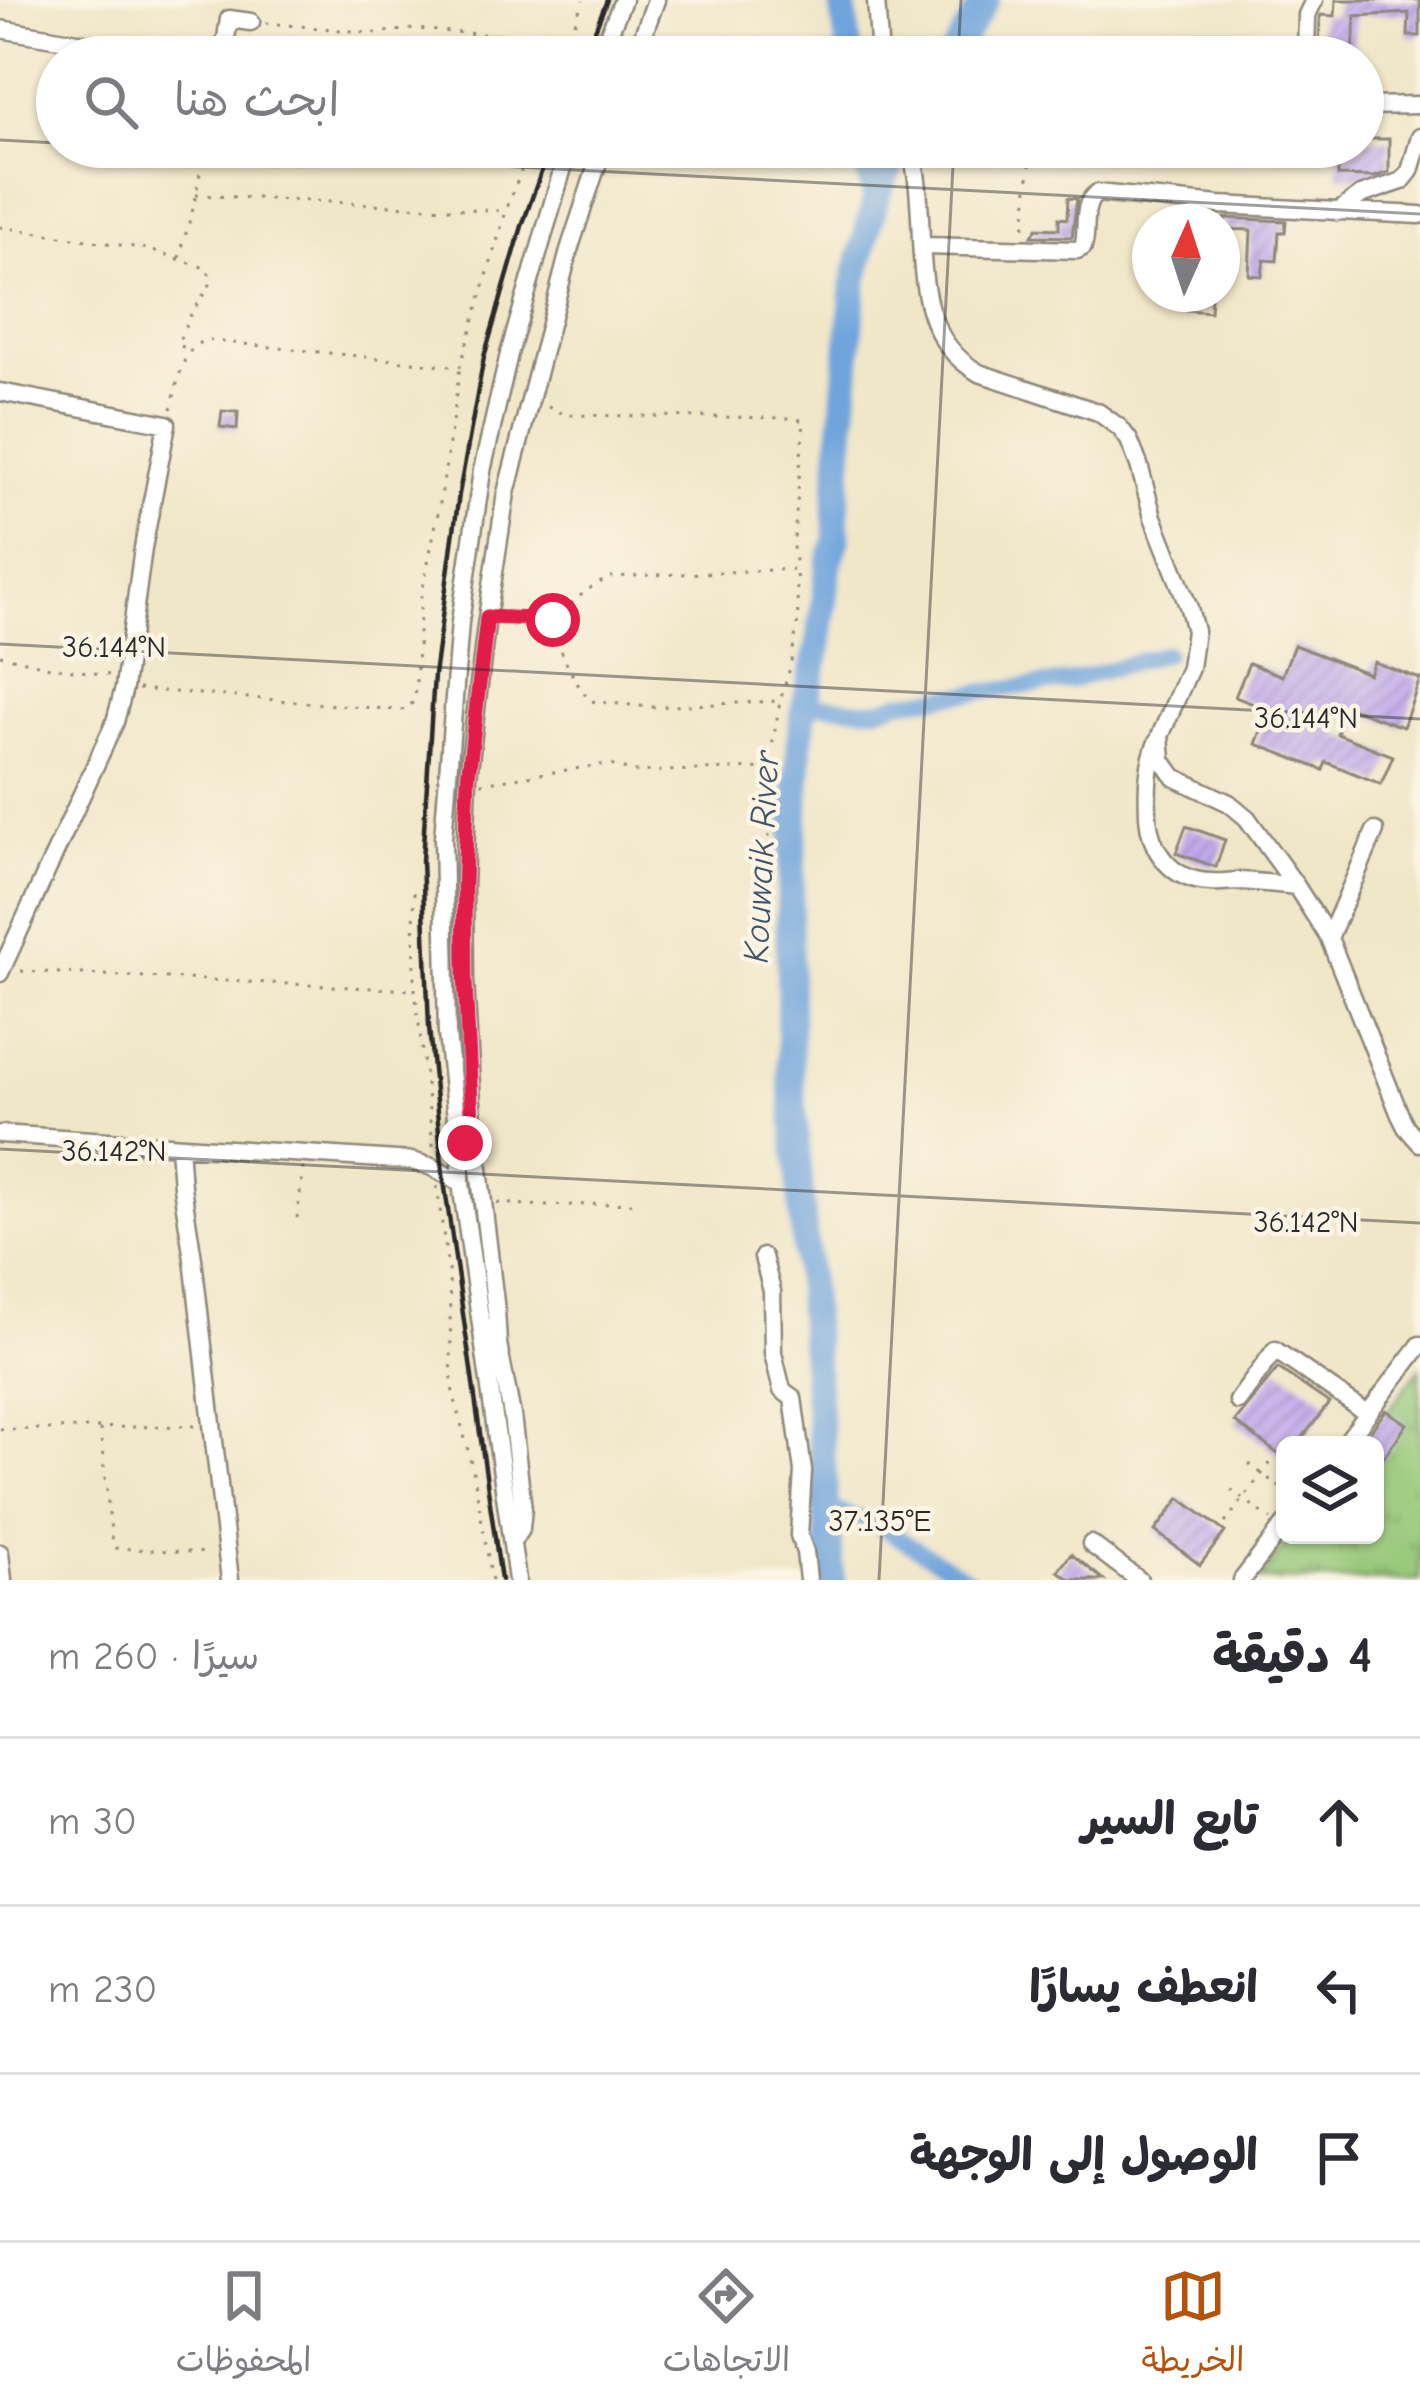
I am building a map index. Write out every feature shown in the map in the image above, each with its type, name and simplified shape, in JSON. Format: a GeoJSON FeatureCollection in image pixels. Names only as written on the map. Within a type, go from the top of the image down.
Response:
{"type":"FeatureCollection","features":[{"type":"Feature","properties":{"kind":"street"},"geometry":{"type":"LineString","coordinates":[[607,36],[623,0]]}},
{"type":"Feature","properties":{"kind":"street"},"geometry":{"type":"LineString","coordinates":[[643,36],[656,0]]}},
{"type":"Feature","properties":{"kind":"street"},"geometry":{"type":"LineString","coordinates":[[876,0],[879,36]]}},
{"type":"Feature","properties":{"kind":"street"},"geometry":{"type":"LineString","coordinates":[[1306,36],[1313,0]]}},
{"type":"Feature","properties":{"kind":"street"},"geometry":{"type":"LineString","coordinates":[[226,36],[229,19],[251,22]]}},
{"type":"Feature","properties":{"kind":"street"},"geometry":{"type":"LineString","coordinates":[[0,29],[42,36]]}},
{"type":"Feature","properties":{"kind":"street"},"geometry":{"type":"LineString","coordinates":[[1384,106],[1420,105]]}},
{"type":"Feature","properties":{"kind":"street"},"geometry":{"type":"LineString","coordinates":[[1338,212],[1361,195],[1402,181],[1410,171],[1420,137]]}},
{"type":"Feature","properties":{"kind":"street"},"geometry":{"type":"LineString","coordinates":[[518,1580],[461,1183],[447,1034],[443,861],[460,622],[482,471],[509,354],[563,168]]}},
{"type":"Feature","properties":{"kind":"street"},"geometry":{"type":"LineString","coordinates":[[512,1542],[523,1510],[472,1120],[465,980],[468,785],[506,493],[570,247],[596,168]]}},
{"type":"Feature","properties":{"kind":"street"},"geometry":{"type":"LineString","coordinates":[[915,168],[926,299],[946,348],[979,373],[1098,412],[1120,428],[1139,465],[1195,631],[1190,668],[1149,761],[1149,834],[1161,858],[1185,878],[1208,883],[1296,886]]}},
{"type":"Feature","properties":{"kind":"street"},"geometry":{"type":"LineString","coordinates":[[923,246],[1077,250],[1083,248],[1090,197],[1097,193],[1219,205],[1420,215]]}},
{"type":"Feature","properties":{"kind":"street"},"geometry":{"type":"LineString","coordinates":[[0,392],[167,424],[115,722],[2,967]]}},
{"type":"Feature","properties":{"kind":"street"},"geometry":{"type":"LineString","coordinates":[[1160,736],[1159,749],[1167,769],[1184,783],[1239,810],[1296,886],[1329,938],[1400,1115],[1420,1143]]}},
{"type":"Feature","properties":{"kind":"street"},"geometry":{"type":"LineString","coordinates":[[1329,938],[1375,831]]}},
{"type":"Feature","properties":{"kind":"street"},"geometry":{"type":"LineString","coordinates":[[461,1159],[472,1120]]}},
{"type":"Feature","properties":{"kind":"street"},"geometry":{"type":"LineString","coordinates":[[0,1134],[412,1161],[461,1183]]}},
{"type":"Feature","properties":{"kind":"street"},"geometry":{"type":"LineString","coordinates":[[179,1146],[230,1580]]}},
{"type":"Feature","properties":{"kind":"street"},"geometry":{"type":"LineString","coordinates":[[763,1257],[772,1292],[773,1353],[782,1390],[793,1398],[803,1471],[799,1535],[808,1580]]}},
{"type":"Feature","properties":{"kind":"street"},"geometry":{"type":"LineString","coordinates":[[487,1367],[498,1343]]}},
{"type":"Feature","properties":{"kind":"street"},"geometry":{"type":"LineString","coordinates":[[1351,1436],[1420,1345]]}},
{"type":"Feature","properties":{"kind":"street"},"geometry":{"type":"LineString","coordinates":[[1238,1401],[1275,1350],[1368,1414]]}},
{"type":"Feature","properties":{"kind":"street"},"geometry":{"type":"LineString","coordinates":[[1243,1580],[1276,1535]]}},
{"type":"Feature","properties":{"kind":"street"},"geometry":{"type":"LineString","coordinates":[[1091,1544],[1139,1580]]}},
{"type":"Feature","properties":{"kind":"street"},"geometry":{"type":"LineString","coordinates":[[0,1553],[3,1580]]}},
{"type":"Feature","properties":{"kind":"path"},"geometry":{"type":"LineString","coordinates":[[570,36],[583,0]]}},
{"type":"Feature","properties":{"kind":"path"},"geometry":{"type":"LineString","coordinates":[[251,22],[373,33],[415,29],[513,36]]}},
{"type":"Feature","properties":{"kind":"path"},"geometry":{"type":"LineString","coordinates":[[178,259],[201,168]]}},
{"type":"Feature","properties":{"kind":"path"},"geometry":{"type":"LineString","coordinates":[[0,655],[125,682],[408,709],[415,698],[422,597],[460,367],[522,168]]}},
{"type":"Feature","properties":{"kind":"path"},"geometry":{"type":"LineString","coordinates":[[1011,248],[1023,234],[1030,168]]}},
{"type":"Feature","properties":{"kind":"path"},"geometry":{"type":"LineString","coordinates":[[196,195],[506,211]]}},
{"type":"Feature","properties":{"kind":"path"},"geometry":{"type":"LineString","coordinates":[[0,227],[147,249],[208,269],[211,283],[178,343],[188,352]]}},
{"type":"Feature","properties":{"kind":"path"},"geometry":{"type":"LineString","coordinates":[[167,424],[188,352],[195,343],[206,340],[460,367]]}},
{"type":"Feature","properties":{"kind":"path"},"geometry":{"type":"LineString","coordinates":[[530,399],[567,416],[804,421],[794,550],[798,620],[765,768],[769,856]]}},
{"type":"Feature","properties":{"kind":"path"},"geometry":{"type":"LineString","coordinates":[[487,617],[553,620],[610,577],[796,568]]}},
{"type":"Feature","properties":{"kind":"path"},"geometry":{"type":"LineString","coordinates":[[553,620],[566,664],[590,700],[650,707],[780,701]]}},
{"type":"Feature","properties":{"kind":"path"},"geometry":{"type":"LineString","coordinates":[[468,785],[607,764],[634,772],[765,768]]}},
{"type":"Feature","properties":{"kind":"path"},"geometry":{"type":"LineString","coordinates":[[414,892],[415,990],[449,1277],[452,1388],[478,1492],[492,1580]]}},
{"type":"Feature","properties":{"kind":"path"},"geometry":{"type":"LineString","coordinates":[[2,967],[415,990]]}},
{"type":"Feature","properties":{"kind":"path"},"geometry":{"type":"LineString","coordinates":[[297,1218],[304,1154]]}},
{"type":"Feature","properties":{"kind":"path"},"geometry":{"type":"LineString","coordinates":[[484,1202],[632,1203]]}},
{"type":"Feature","properties":{"kind":"path"},"geometry":{"type":"LineString","coordinates":[[0,1429],[213,1425]]}},
{"type":"Feature","properties":{"kind":"path"},"geometry":{"type":"LineString","coordinates":[[100,1429],[116,1548],[228,1554]]}},
{"type":"Feature","properties":{"kind":"path"},"geometry":{"type":"LineString","coordinates":[[1225,1523],[1274,1458]]}},
{"type":"Feature","properties":{"kind":"path"},"geometry":{"type":"LineString","coordinates":[[1249,1464],[1276,1484]]}},
{"type":"Feature","properties":{"kind":"path"},"geometry":{"type":"LineString","coordinates":[[1231,1490],[1276,1521]]}},
{"type":"Feature","properties":{"kind":"green space"},"geometry":{"type":"Polygon","coordinates":[[[1420,1368],[1420,1580],[1260,1580],[1287,1544],[1384,1544],[1384,1436],[1369,1436],[1420,1368]]]}},
{"type":"Feature","properties":{"kind":"building"},"geometry":{"type":"Polygon","coordinates":[[[1336,0],[1420,0],[1420,36],[1408,36],[1409,13],[1355,16],[1354,36],[1320,36],[1321,15],[1335,16],[1336,0]]]}},
{"type":"Feature","properties":{"kind":"building"},"geometry":{"type":"Polygon","coordinates":[[[1384,139],[1389,139],[1389,172],[1375,177],[1338,176],[1338,168],[1384,168],[1384,139]]]}},
{"type":"Feature","properties":{"kind":"building"},"geometry":{"type":"Polygon","coordinates":[[[1068,198],[1077,199],[1072,237],[1032,236],[1037,228],[1059,229],[1059,218],[1067,219],[1068,198]]]}},
{"type":"Feature","properties":{"kind":"building"},"geometry":{"type":"Polygon","coordinates":[[[1240,219],[1286,221],[1285,232],[1279,232],[1277,261],[1264,260],[1262,276],[1249,275],[1251,230],[1240,230],[1240,219]]]}},
{"type":"Feature","properties":{"kind":"building"},"geometry":{"type":"Polygon","coordinates":[[[222,411],[238,412],[237,429],[220,427],[222,411]]]}},
{"type":"Feature","properties":{"kind":"building"},"geometry":{"type":"Polygon","coordinates":[[[1294,645],[1369,674],[1374,662],[1420,679],[1403,727],[1347,707],[1337,734],[1393,756],[1381,784],[1326,762],[1323,770],[1256,744],[1269,710],[1235,697],[1249,663],[1282,676],[1294,645]]]}},
{"type":"Feature","properties":{"kind":"building"},"geometry":{"type":"Polygon","coordinates":[[[1186,826],[1225,840],[1216,867],[1176,853],[1186,826]]]}},
{"type":"Feature","properties":{"kind":"building"},"geometry":{"type":"Polygon","coordinates":[[[1278,1368],[1329,1403],[1304,1436],[1276,1436],[1276,1452],[1235,1422],[1278,1368]]]}},
{"type":"Feature","properties":{"kind":"building"},"geometry":{"type":"Polygon","coordinates":[[[1386,1410],[1407,1424],[1384,1457],[1384,1436],[1367,1436],[1386,1410]]]}},
{"type":"Feature","properties":{"kind":"building"},"geometry":{"type":"Polygon","coordinates":[[[1180,1498],[1225,1532],[1200,1565],[1155,1531],[1180,1498]]]}},
{"type":"Feature","properties":{"kind":"building"},"geometry":{"type":"Polygon","coordinates":[[[1071,1554],[1104,1580],[1070,1580],[1058,1571],[1071,1554]]]}},
{"type":"Feature","properties":{"kind":"waterway"},"geometry":{"type":"LineString","coordinates":[[842,0],[847,36]]}},
{"type":"Feature","properties":{"kind":"waterway","name":"Kouwaik River"},"geometry":{"type":"LineString","coordinates":[[964,36],[986,0]]}},
{"type":"Feature","properties":{"kind":"waterway"},"geometry":{"type":"LineString","coordinates":[[868,168],[876,198]]}},
{"type":"Feature","properties":{"kind":"waterway","name":"Kouwaik River"},"geometry":{"type":"LineString","coordinates":[[832,1580],[790,1063],[789,917],[804,708],[837,539],[854,284],[876,198],[890,168]]}},
{"type":"Feature","properties":{"kind":"waterway"},"geometry":{"type":"LineString","coordinates":[[804,708],[873,709],[1070,681],[1166,653]]}},
{"type":"Feature","properties":{"kind":"waterway"},"geometry":{"type":"LineString","coordinates":[[826,1507],[874,1523],[970,1580]]}},
{"type":"Feature","properties":{"kind":"railway"},"geometry":{"type":"LineString","coordinates":[[592,36],[607,0]]}},
{"type":"Feature","properties":{"kind":"railway"},"geometry":{"type":"LineString","coordinates":[[501,1580],[443,1174],[429,1027],[422,861],[434,675],[459,494],[484,357],[543,168]]}},
{"type":"Feature","properties":{"kind":"route"},"geometry":{"type":"LineString","coordinates":[[465,1143],[472,1120],[465,980],[468,778],[487,617],[553,620]]}}]}
